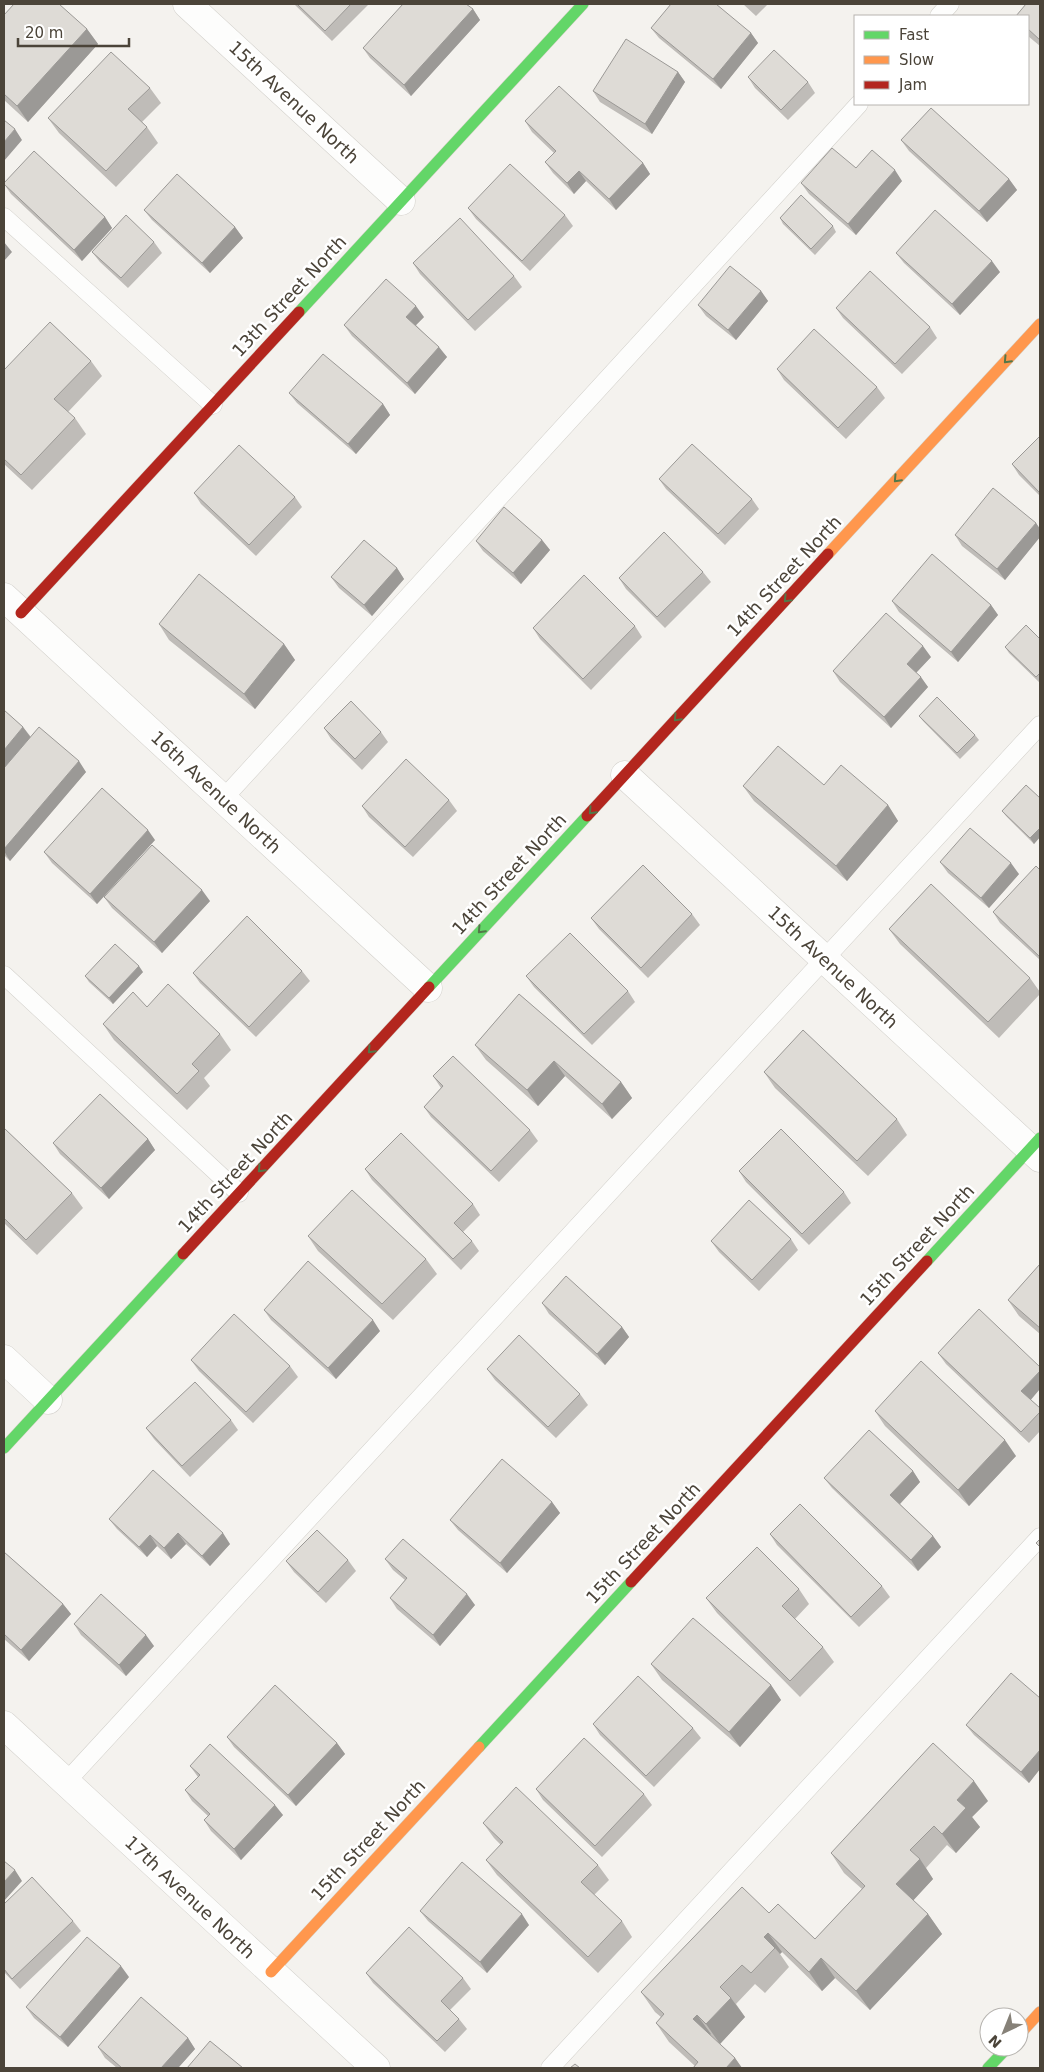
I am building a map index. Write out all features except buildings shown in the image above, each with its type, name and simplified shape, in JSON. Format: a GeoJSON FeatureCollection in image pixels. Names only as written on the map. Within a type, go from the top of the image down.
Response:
{"type":"FeatureCollection","features":[{"type":"Feature","properties":{"kind":"street","name":"15th Avenue North"},"geometry":{"type":"LineString","coordinates":[[187,4],[401,201]]}},
{"type":"Feature","properties":{"kind":"street","name":"13th Street North"},"geometry":{"type":"LineString","coordinates":[[12,605],[213,405],[583,4]]}},
{"type":"Feature","properties":{"kind":"street","name":"14th Street North"},"geometry":{"type":"LineString","coordinates":[[4,1448],[1040,324]]}},
{"type":"Feature","properties":{"kind":"street","name":"16th Avenue North"},"geometry":{"type":"LineString","coordinates":[[12,605],[428,988]]}},
{"type":"Feature","properties":{"kind":"street","name":"15th Avenue North"},"geometry":{"type":"LineString","coordinates":[[625,775],[825,959],[1037,1148]]}},
{"type":"Feature","properties":{"kind":"street","name":"15th Street North"},"geometry":{"type":"LineString","coordinates":[[271,1972],[1037,1148]]}},
{"type":"Feature","properties":{"kind":"street"},"geometry":{"type":"LineString","coordinates":[[4,1359],[48,1400]]}},
{"type":"Feature","properties":{"kind":"street","name":"17th Avenue North"},"geometry":{"type":"LineString","coordinates":[[4,1725],[376,2068]]}},
{"type":"Feature","properties":{"kind":"street"},"geometry":{"type":"LineString","coordinates":[[1029,2024],[1040,2012]]}},
{"type":"Feature","properties":{"kind":"street"},"geometry":{"type":"LineString","coordinates":[[988,2068],[998,2057]]}},
{"type":"Feature","properties":{"kind":"lane"},"geometry":{"type":"LineString","coordinates":[[940,15],[950,4]]}},
{"type":"Feature","properties":{"kind":"lane"},"geometry":{"type":"LineString","coordinates":[[223,799],[858,105]]}},
{"type":"Feature","properties":{"kind":"lane"},"geometry":{"type":"LineString","coordinates":[[4,218],[213,405]]}},
{"type":"Feature","properties":{"kind":"lane"},"geometry":{"type":"LineString","coordinates":[[66,1782],[1040,725]]}},
{"type":"Feature","properties":{"kind":"lane"},"geometry":{"type":"LineString","coordinates":[[4,975],[239,1193]]}},
{"type":"Feature","properties":{"kind":"lane"},"geometry":{"type":"LineString","coordinates":[[550,2068],[1040,1537]]}},
{"type":"Feature","properties":{"kind":"traffic: fast"},"geometry":{"type":"LineString","coordinates":[[299,312],[583,4]]}},
{"type":"Feature","properties":{"kind":"traffic: fast"},"geometry":{"type":"LineString","coordinates":[[429,987],[587,816]]}},
{"type":"Feature","properties":{"kind":"traffic: fast"},"geometry":{"type":"LineString","coordinates":[[927,1261],[1040,1138]]}},
{"type":"Feature","properties":{"kind":"traffic: fast"},"geometry":{"type":"LineString","coordinates":[[4,1448],[183,1254]]}},
{"type":"Feature","properties":{"kind":"traffic: fast"},"geometry":{"type":"LineString","coordinates":[[479,1747],[631,1582]]}},
{"type":"Feature","properties":{"kind":"traffic: fast"},"geometry":{"type":"LineString","coordinates":[[988,2068],[998,2057]]}},
{"type":"Feature","properties":{"kind":"traffic: slow"},"geometry":{"type":"LineString","coordinates":[[828,554],[1040,324]]}},
{"type":"Feature","properties":{"kind":"traffic: slow"},"geometry":{"type":"LineString","coordinates":[[271,1972],[479,1747]]}},
{"type":"Feature","properties":{"kind":"traffic: slow"},"geometry":{"type":"LineString","coordinates":[[1029,2024],[1040,2012]]}},
{"type":"Feature","properties":{"kind":"traffic: jam"},"geometry":{"type":"LineString","coordinates":[[21,613],[299,312]]}},
{"type":"Feature","properties":{"kind":"traffic: jam"},"geometry":{"type":"LineString","coordinates":[[587,816],[828,554]]}},
{"type":"Feature","properties":{"kind":"traffic: jam"},"geometry":{"type":"LineString","coordinates":[[183,1254],[429,987]]}},
{"type":"Feature","properties":{"kind":"traffic: jam"},"geometry":{"type":"LineString","coordinates":[[631,1582],[927,1261]]}}]}
